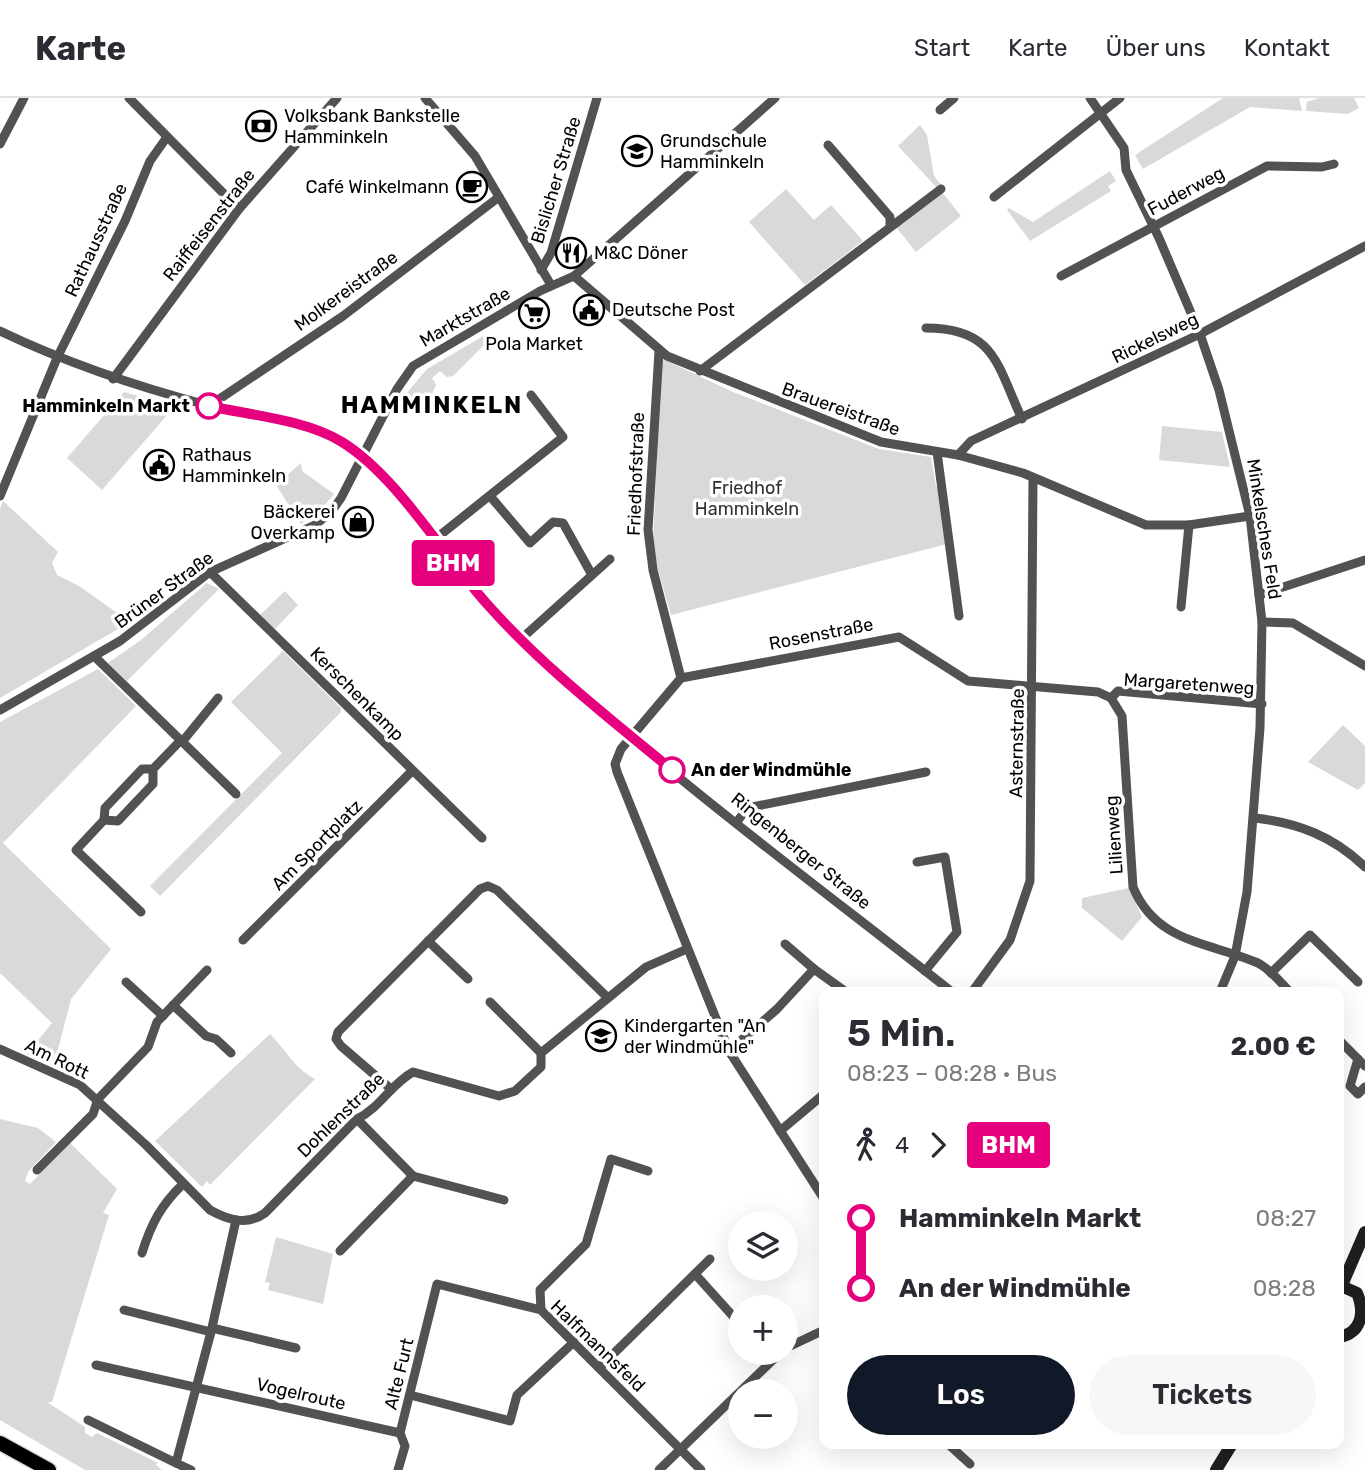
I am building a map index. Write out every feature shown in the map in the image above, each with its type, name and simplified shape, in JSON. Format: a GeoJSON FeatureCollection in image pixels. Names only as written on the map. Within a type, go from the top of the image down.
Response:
{"type":"FeatureCollection","features":[{"type":"Feature","properties":{"kind":"main road"},"geometry":{"type":"LineString","coordinates":[[1344,1278],[1365,1233]]}},
{"type":"Feature","properties":{"kind":"main road"},"geometry":{"type":"LineString","coordinates":[[1344,1286],[1357,1293],[1364,1308],[1360,1332]]}},
{"type":"Feature","properties":{"kind":"main road"},"geometry":{"type":"LineString","coordinates":[[0,1443],[49,1470]]}},
{"type":"Feature","properties":{"kind":"main road"},"geometry":{"type":"LineString","coordinates":[[1216,1470],[1229,1449]]}},
{"type":"Feature","properties":{"kind":"street"},"geometry":{"type":"LineString","coordinates":[[0,144],[24,98]]}},
{"type":"Feature","properties":{"kind":"street"},"geometry":{"type":"LineString","coordinates":[[129,98],[239,209]]}},
{"type":"Feature","properties":{"kind":"street","name":"Raiffeisenstraße"},"geometry":{"type":"LineString","coordinates":[[113,379],[239,209],[337,98]]}},
{"type":"Feature","properties":{"kind":"street"},"geometry":{"type":"LineString","coordinates":[[425,98],[475,156],[551,285]]}},
{"type":"Feature","properties":{"kind":"street","name":"Bislicher Straße"},"geometry":{"type":"LineString","coordinates":[[541,270],[551,253],[597,98]]}},
{"type":"Feature","properties":{"kind":"street"},"geometry":{"type":"LineString","coordinates":[[574,276],[775,98]]}},
{"type":"Feature","properties":{"kind":"street"},"geometry":{"type":"LineString","coordinates":[[940,110],[954,98]]}},
{"type":"Feature","properties":{"kind":"street","name":"Minkelsches Feld"},"geometry":{"type":"LineString","coordinates":[[1090,98],[1124,148],[1126,170],[1200,334],[1219,390],[1250,516],[1262,622],[1262,704],[1247,892],[1235,956],[1222,987]]}},
{"type":"Feature","properties":{"kind":"street"},"geometry":{"type":"LineString","coordinates":[[994,197],[1120,98]]}},
{"type":"Feature","properties":{"kind":"street","name":"Rathausstraße"},"geometry":{"type":"LineString","coordinates":[[0,496],[57,358],[125,220],[150,161],[167,137]]}},
{"type":"Feature","properties":{"kind":"street"},"geometry":{"type":"LineString","coordinates":[[828,145],[890,217],[890,224]]}},
{"type":"Feature","properties":{"kind":"street","name":"Fuderweg"},"geometry":{"type":"LineString","coordinates":[[1061,276],[1267,166],[1322,167],[1334,164]]}},
{"type":"Feature","properties":{"kind":"street"},"geometry":{"type":"LineString","coordinates":[[700,371],[842,265],[890,224],[905,217],[941,189]]}},
{"type":"Feature","properties":{"kind":"street","name":"Molkereistraße"},"geometry":{"type":"LineString","coordinates":[[209,406],[343,316],[499,197]]}},
{"type":"Feature","properties":{"kind":"street","name":"Rickelsweg"},"geometry":{"type":"LineString","coordinates":[[958,455],[971,441],[1200,334],[1365,246]]}},
{"type":"Feature","properties":{"kind":"street","name":"Marktstraße"},"geometry":{"type":"LineString","coordinates":[[363,458],[397,389],[413,366],[551,285],[574,276]]}},
{"type":"Feature","properties":{"kind":"street","name":"Brauereistraße"},"geometry":{"type":"LineString","coordinates":[[574,276],[659,351],[700,371],[881,442],[958,455],[1033,478],[1146,525],[1189,525],[1250,516]]}},
{"type":"Feature","properties":{"kind":"street"},"geometry":{"type":"LineString","coordinates":[[926,328],[956,331],[976,337],[988,347],[1022,419]]}},
{"type":"Feature","properties":{"kind":"street","name":"Ringenberger Straße"},"geometry":{"type":"LineString","coordinates":[[0,331],[57,358],[113,379],[209,406],[327,433],[363,458],[487,604],[592,705],[946,987]]}},
{"type":"Feature","properties":{"kind":"street","name":"Friedhofstraße"},"geometry":{"type":"LineString","coordinates":[[659,351],[648,530],[653,570],[681,678]]}},
{"type":"Feature","properties":{"kind":"street"},"geometry":{"type":"LineString","coordinates":[[434,540],[563,437],[531,396]]}},
{"type":"Feature","properties":{"kind":"street"},"geometry":{"type":"LineString","coordinates":[[937,452],[959,616]]}},
{"type":"Feature","properties":{"kind":"street","name":"Brüner Straße"},"geometry":{"type":"LineString","coordinates":[[0,710],[120,641],[210,572],[314,525],[331,512],[363,458]]}},
{"type":"Feature","properties":{"kind":"street","name":"Asternstraße"},"geometry":{"type":"LineString","coordinates":[[976,987],[1010,940],[1030,881],[1034,685],[1033,478]]}},
{"type":"Feature","properties":{"kind":"street"},"geometry":{"type":"LineString","coordinates":[[490,496],[530,542],[553,522],[563,523],[592,575]]}},
{"type":"Feature","properties":{"kind":"street"},"geometry":{"type":"LineString","coordinates":[[1181,607],[1189,525]]}},
{"type":"Feature","properties":{"kind":"street"},"geometry":{"type":"LineString","coordinates":[[521,639],[610,559]]}},
{"type":"Feature","properties":{"kind":"street"},"geometry":{"type":"LineString","coordinates":[[1259,595],[1365,560]]}},
{"type":"Feature","properties":{"kind":"street","name":"Kerschenkamp"},"geometry":{"type":"LineString","coordinates":[[210,572],[482,838]]}},
{"type":"Feature","properties":{"kind":"street"},"geometry":{"type":"LineString","coordinates":[[1262,622],[1293,623],[1365,666]]}},
{"type":"Feature","properties":{"kind":"street","name":"Rosenstraße"},"geometry":{"type":"LineString","coordinates":[[681,678],[899,637],[968,681],[1034,685]]}},
{"type":"Feature","properties":{"kind":"street"},"geometry":{"type":"LineString","coordinates":[[94,656],[236,794]]}},
{"type":"Feature","properties":{"kind":"street"},"geometry":{"type":"LineString","coordinates":[[681,678],[631,736],[615,764],[729,1051],[819,1191]]}},
{"type":"Feature","properties":{"kind":"street","name":"Margaretenweg"},"geometry":{"type":"LineString","coordinates":[[1034,685],[1089,691],[1111,698],[1118,691],[1262,704]]}},
{"type":"Feature","properties":{"kind":"street"},"geometry":{"type":"LineString","coordinates":[[141,912],[76,850],[104,820],[105,808],[142,769],[153,769],[181,742],[218,698]]}},
{"type":"Feature","properties":{"kind":"street","name":"Lilienweg"},"geometry":{"type":"LineString","coordinates":[[1111,698],[1122,716],[1133,887],[1142,907],[1155,922],[1179,935],[1261,964],[1285,987]]}},
{"type":"Feature","properties":{"kind":"street"},"geometry":{"type":"LineString","coordinates":[[104,820],[118,821],[153,784],[153,769]]}},
{"type":"Feature","properties":{"kind":"street","name":"Am Sportplatz"},"geometry":{"type":"LineString","coordinates":[[243,940],[412,771]]}},
{"type":"Feature","properties":{"kind":"street"},"geometry":{"type":"LineString","coordinates":[[737,822],[747,808],[926,772]]}},
{"type":"Feature","properties":{"kind":"street"},"geometry":{"type":"LineString","coordinates":[[1255,818],[1283,821],[1311,830],[1339,845],[1365,867]]}},
{"type":"Feature","properties":{"kind":"street"},"geometry":{"type":"LineString","coordinates":[[917,862],[944,857],[957,932],[925,971]]}},
{"type":"Feature","properties":{"kind":"street"},"geometry":{"type":"LineString","coordinates":[[391,1089],[341,1046],[336,1039],[338,1032],[480,889],[488,886],[497,890],[607,997]]}},
{"type":"Feature","properties":{"kind":"street"},"geometry":{"type":"LineString","coordinates":[[1271,973],[1310,935],[1358,982]]}},
{"type":"Feature","properties":{"kind":"street"},"geometry":{"type":"LineString","coordinates":[[428,941],[468,979]]}},
{"type":"Feature","properties":{"kind":"street"},"geometry":{"type":"LineString","coordinates":[[785,944],[839,987]]}},
{"type":"Feature","properties":{"kind":"street","name":"Dohlenstraße"},"geometry":{"type":"LineString","coordinates":[[236,1220],[250,1220],[265,1213],[357,1119],[370,1112],[391,1089],[413,1072],[499,1096],[515,1091],[541,1067],[541,1053],[607,997],[646,967],[687,949]]}},
{"type":"Feature","properties":{"kind":"street"},"geometry":{"type":"LineString","coordinates":[[729,1051],[777,1009],[814,969]]}},
{"type":"Feature","properties":{"kind":"street"},"geometry":{"type":"LineString","coordinates":[[37,1170],[93,1114],[98,1099],[148,1047],[156,1022],[207,970]]}},
{"type":"Feature","properties":{"kind":"street"},"geometry":{"type":"LineString","coordinates":[[126,982],[163,1016]]}},
{"type":"Feature","properties":{"kind":"street"},"geometry":{"type":"LineString","coordinates":[[490,1002],[541,1053]]}},
{"type":"Feature","properties":{"kind":"street"},"geometry":{"type":"LineString","coordinates":[[173,1005],[206,1037],[216,1039],[231,1053]]}},
{"type":"Feature","properties":{"kind":"street"},"geometry":{"type":"LineString","coordinates":[[1344,1045],[1362,1062],[1350,1086],[1359,1094],[1365,1087]]}},
{"type":"Feature","properties":{"kind":"street","name":"Am Rott"},"geometry":{"type":"LineString","coordinates":[[0,1049],[56,1073],[98,1099],[210,1210],[236,1220]]}},
{"type":"Feature","properties":{"kind":"street"},"geometry":{"type":"LineString","coordinates":[[780,1131],[819,1098]]}},
{"type":"Feature","properties":{"kind":"street"},"geometry":{"type":"LineString","coordinates":[[357,1119],[413,1176],[504,1200]]}},
{"type":"Feature","properties":{"kind":"street"},"geometry":{"type":"LineString","coordinates":[[541,1310],[540,1290],[586,1244],[611,1159],[648,1171]]}},
{"type":"Feature","properties":{"kind":"street"},"geometry":{"type":"LineString","coordinates":[[340,1251],[413,1176]]}},
{"type":"Feature","properties":{"kind":"street"},"geometry":{"type":"LineString","coordinates":[[142,1253],[158,1213],[183,1184]]}},
{"type":"Feature","properties":{"kind":"street"},"geometry":{"type":"LineString","coordinates":[[176,1463],[236,1220]]}},
{"type":"Feature","properties":{"kind":"street"},"geometry":{"type":"LineString","coordinates":[[600,1367],[710,1259]]}},
{"type":"Feature","properties":{"kind":"street"},"geometry":{"type":"LineString","coordinates":[[695,1274],[728,1311]]}},
{"type":"Feature","properties":{"kind":"street","name":"Halfmannsfeld"},"geometry":{"type":"LineString","coordinates":[[437,1284],[541,1310],[701,1470]]}},
{"type":"Feature","properties":{"kind":"street","name":"Alte Furt"},"geometry":{"type":"LineString","coordinates":[[398,1470],[405,1446],[400,1433],[437,1284]]}},
{"type":"Feature","properties":{"kind":"street"},"geometry":{"type":"LineString","coordinates":[[124,1310],[296,1348]]}},
{"type":"Feature","properties":{"kind":"street"},"geometry":{"type":"LineString","coordinates":[[798,1340],[819,1332]]}},
{"type":"Feature","properties":{"kind":"street"},"geometry":{"type":"LineString","coordinates":[[410,1395],[510,1421],[517,1395],[574,1342]]}},
{"type":"Feature","properties":{"kind":"street","name":"Vogelroute"},"geometry":{"type":"LineString","coordinates":[[96,1365],[195,1390],[216,1391],[400,1433]]}},
{"type":"Feature","properties":{"kind":"street"},"geometry":{"type":"LineString","coordinates":[[659,1470],[768,1365]]}},
{"type":"Feature","properties":{"kind":"street"},"geometry":{"type":"LineString","coordinates":[[88,1419],[191,1470]]}},
{"type":"Feature","properties":{"kind":"street"},"geometry":{"type":"LineString","coordinates":[[953,1449],[971,1468]]}},
{"type":"Feature","properties":{"kind":"green space"},"geometry":{"type":"Polygon","coordinates":[[[1223,98],[1299,98],[1302,111],[1250,107],[1143,169],[1135,155],[1223,98]]]}},
{"type":"Feature","properties":{"kind":"green space"},"geometry":{"type":"Polygon","coordinates":[[[1319,98],[1354,98],[1359,108],[1348,114],[1306,111],[1307,102],[1319,98]]]}},
{"type":"Feature","properties":{"kind":"green space"},"geometry":{"type":"Polygon","coordinates":[[[920,125],[927,135],[934,176],[942,186],[938,189],[898,146],[920,125]]]}},
{"type":"Feature","properties":{"kind":"green space"},"geometry":{"type":"Polygon","coordinates":[[[1110,171],[1116,181],[1108,186],[1111,191],[1030,241],[1007,210],[1009,208],[1033,222],[1110,171]]]}},
{"type":"Feature","properties":{"kind":"green space"},"geometry":{"type":"Polygon","coordinates":[[[786,189],[814,220],[831,205],[863,241],[805,285],[749,222],[786,189]]]}},
{"type":"Feature","properties":{"kind":"green space"},"geometry":{"type":"Polygon","coordinates":[[[942,192],[961,216],[916,252],[896,227],[942,192]]]}},
{"type":"Feature","properties":{"kind":"green space"},"geometry":{"type":"Polygon","coordinates":[[[485,335],[488,341],[453,376],[447,377],[440,371],[432,378],[436,385],[432,394],[403,403],[401,400],[427,369],[485,335]]]}},
{"type":"Feature","properties":{"kind":"green space","name":"Friedhof Hamminkeln"},"geometry":{"type":"Polygon","coordinates":[[[665,360],[733,392],[879,449],[931,457],[936,486],[940,486],[947,544],[671,615],[653,544],[661,362],[665,360]]]}},
{"type":"Feature","properties":{"kind":"green space"},"geometry":{"type":"Polygon","coordinates":[[[124,392],[175,406],[102,490],[67,458],[124,392]]]}},
{"type":"Feature","properties":{"kind":"green space"},"geometry":{"type":"Polygon","coordinates":[[[1162,426],[1222,432],[1230,467],[1159,460],[1162,426]]]}},
{"type":"Feature","properties":{"kind":"green space"},"geometry":{"type":"Polygon","coordinates":[[[301,463],[302,471],[334,494],[320,511],[301,524],[276,485],[301,463]]]}},
{"type":"Feature","properties":{"kind":"green space"},"geometry":{"type":"Polygon","coordinates":[[[3,501],[58,552],[52,563],[57,575],[79,586],[130,622],[0,698],[0,509],[3,501]]]}},
{"type":"Feature","properties":{"kind":"green space"},"geometry":{"type":"Polygon","coordinates":[[[207,583],[219,589],[127,681],[108,663],[141,640],[207,583]]]}},
{"type":"Feature","properties":{"kind":"green space"},"geometry":{"type":"Polygon","coordinates":[[[285,591],[298,605],[275,629],[260,615],[285,591]]]}},
{"type":"Feature","properties":{"kind":"green space"},"geometry":{"type":"Polygon","coordinates":[[[283,651],[341,708],[341,712],[160,896],[150,886],[282,753],[231,702],[283,651]]]}},
{"type":"Feature","properties":{"kind":"green space"},"geometry":{"type":"Polygon","coordinates":[[[98,669],[136,706],[3,843],[111,949],[71,999],[54,1065],[27,1054],[52,1023],[0,973],[0,722],[98,669]]]}},
{"type":"Feature","properties":{"kind":"green space"},"geometry":{"type":"Polygon","coordinates":[[[1343,725],[1365,746],[1365,783],[1358,790],[1308,762],[1343,725]]]}},
{"type":"Feature","properties":{"kind":"green space"},"geometry":{"type":"Polygon","coordinates":[[[1129,888],[1142,917],[1122,941],[1082,908],[1082,898],[1129,888]]]}},
{"type":"Feature","properties":{"kind":"green space"},"geometry":{"type":"Polygon","coordinates":[[[270,1034],[296,1064],[315,1079],[210,1185],[207,1181],[202,1187],[155,1141],[270,1034]]]}},
{"type":"Feature","properties":{"kind":"green space"},"geometry":{"type":"Polygon","coordinates":[[[0,1119],[38,1128],[56,1142],[28,1172],[25,1181],[30,1184],[70,1143],[117,1189],[103,1213],[109,1215],[52,1402],[47,1402],[85,1427],[85,1433],[92,1437],[97,1433],[158,1463],[156,1465],[162,1470],[85,1470],[0,1420],[0,1119]]]}},
{"type":"Feature","properties":{"kind":"green space"},"geometry":{"type":"Polygon","coordinates":[[[276,1237],[333,1254],[323,1304],[268,1290],[270,1283],[265,1282],[276,1237]]]}},
{"type":"Feature","properties":{"kind":"bus line","name":"BHM"},"geometry":{"type":"LineString","coordinates":[[209,406],[327,433],[363,458],[386,481],[487,604],[521,639],[592,705],[672,770]]}},
{"type":"Feature","properties":{"kind":"place","name":"Volksbank Bankstelle Hamminkeln"},"geometry":{"type":"Point","coordinates":[261,126]}},
{"type":"Feature","properties":{"kind":"place","name":"Grundschule Hamminkeln"},"geometry":{"type":"Point","coordinates":[637,151]}},
{"type":"Feature","properties":{"kind":"place","name":"Café Winkelmann"},"geometry":{"type":"Point","coordinates":[472,187]}},
{"type":"Feature","properties":{"kind":"place","name":"M&C Döner"},"geometry":{"type":"Point","coordinates":[571,253]}},
{"type":"Feature","properties":{"kind":"place","name":"Deutsche Post"},"geometry":{"type":"Point","coordinates":[589,310]}},
{"type":"Feature","properties":{"kind":"place","name":"Pola Market"},"geometry":{"type":"Point","coordinates":[534,313]}},
{"type":"Feature","properties":{"kind":"place","name":"Hamminkeln Markt"},"geometry":{"type":"Point","coordinates":[209,406]}},
{"type":"Feature","properties":{"kind":"place","name":"Rathaus Hamminkeln"},"geometry":{"type":"Point","coordinates":[159,465]}},
{"type":"Feature","properties":{"kind":"place","name":"Bäckerei Overkamp"},"geometry":{"type":"Point","coordinates":[358,522]}},
{"type":"Feature","properties":{"kind":"place","name":"An der Windmühle"},"geometry":{"type":"Point","coordinates":[672,770]}},
{"type":"Feature","properties":{"kind":"place","name":"Kindergarten \"An der Windmühle\""},"geometry":{"type":"Point","coordinates":[601,1036]}},
{"type":"Feature","properties":{"kind":"district","name":"HAMMINKELN"},"geometry":{"type":"Point","coordinates":[432,405]}}]}
